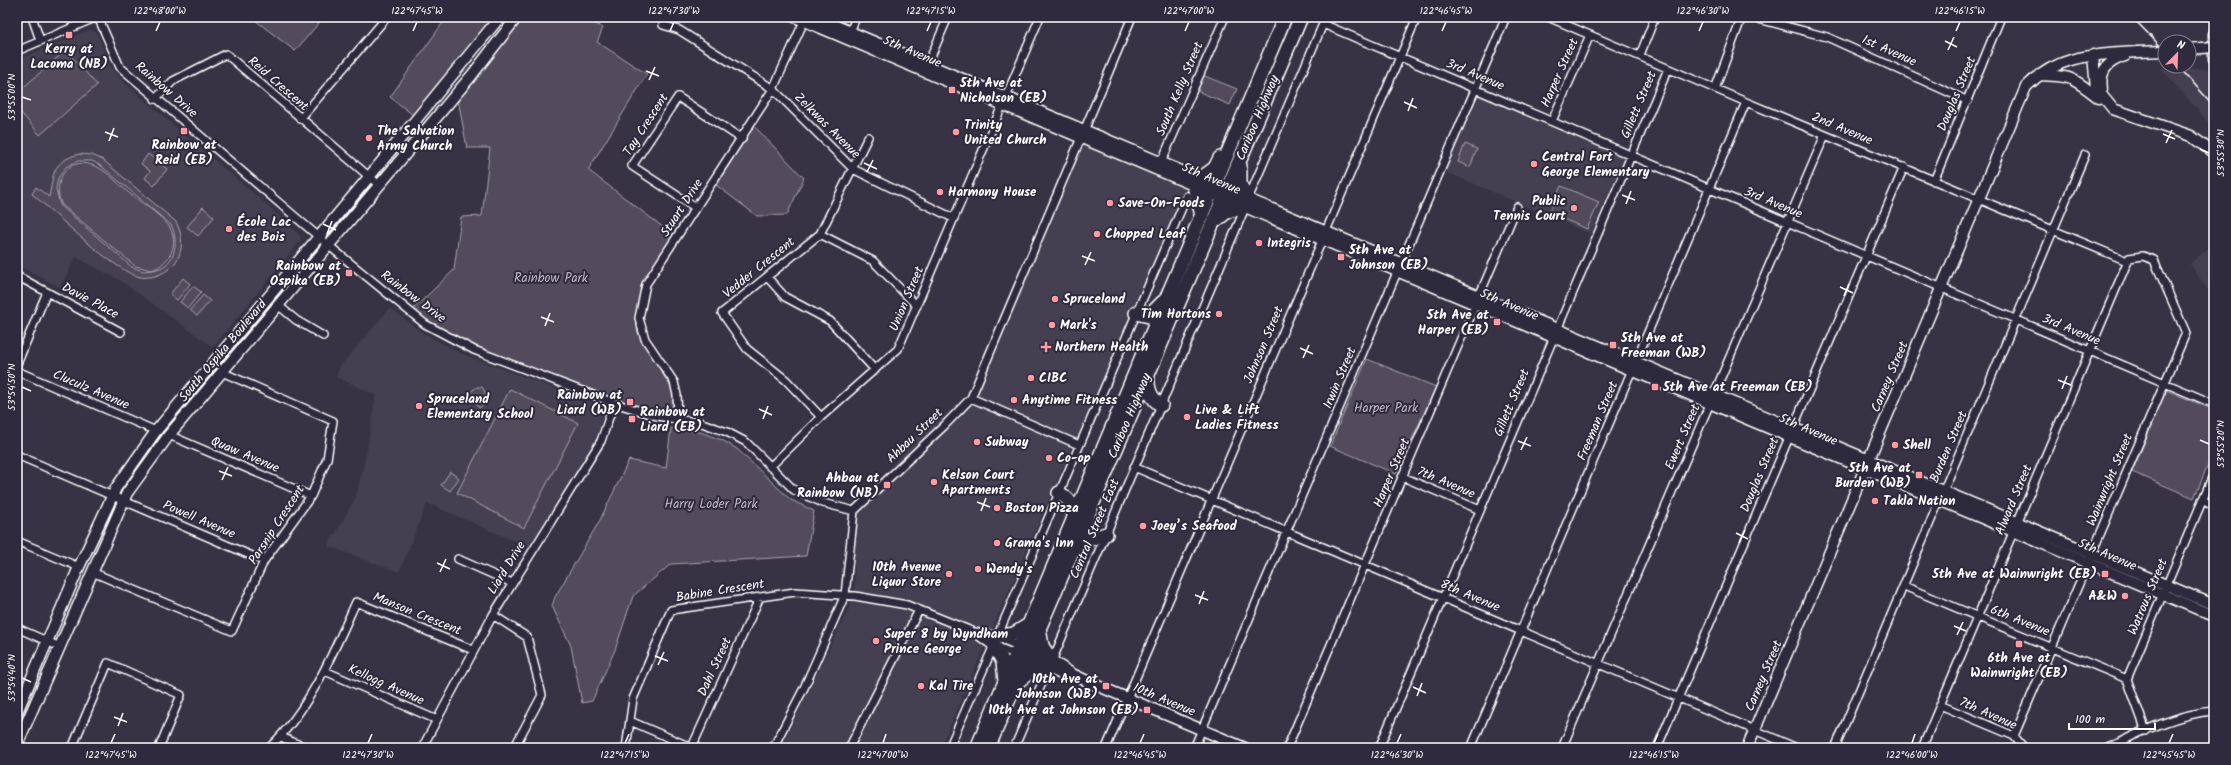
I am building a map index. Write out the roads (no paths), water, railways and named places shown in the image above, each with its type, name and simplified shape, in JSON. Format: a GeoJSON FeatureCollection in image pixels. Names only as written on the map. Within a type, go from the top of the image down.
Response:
{"type":"FeatureCollection","features":[{"type":"Feature","properties":{"kind":"highway","name":"Cariboo Highway"},"geometry":{"type":"LineString","coordinates":[[1034,626],[1073,548],[1213,223],[1218,193],[1262,72],[1285,17]]}},
{"type":"Feature","properties":{"kind":"highway","name":"Cariboo Highway"},"geometry":{"type":"LineString","coordinates":[[977,748],[1010,684],[1034,626],[1074,519],[1202,214],[1241,158],[1301,17]]}},
{"type":"Feature","properties":{"kind":"highway"},"geometry":{"type":"LineString","coordinates":[[1202,214],[1194,187],[1215,168],[1244,104],[1262,72]]}},
{"type":"Feature","properties":{"kind":"highway"},"geometry":{"type":"LineString","coordinates":[[1213,223],[1228,211],[1246,203],[1240,184],[1241,158]]}},
{"type":"Feature","properties":{"kind":"highway"},"geometry":{"type":"LineString","coordinates":[[1169,324],[1175,293],[1218,193]]}},
{"type":"Feature","properties":{"kind":"highway"},"geometry":{"type":"LineString","coordinates":[[1136,313],[1145,316],[1152,314],[1168,296]]}},
{"type":"Feature","properties":{"kind":"highway"},"geometry":{"type":"LineString","coordinates":[[1148,375],[1148,388],[1152,397],[1161,405]]}},
{"type":"Feature","properties":{"kind":"highway"},"geometry":{"type":"LineString","coordinates":[[1059,493],[1070,500],[1074,510],[1074,519]]}},
{"type":"Feature","properties":{"kind":"highway"},"geometry":{"type":"LineString","coordinates":[[1073,548],[1084,541],[1106,534]]}},
{"type":"Feature","properties":{"kind":"highway"},"geometry":{"type":"LineString","coordinates":[[1034,626],[1050,665],[1030,672],[1010,684],[995,641],[1034,626]]}},
{"type":"Feature","properties":{"kind":"highway","name":"Cariboo Highway"},"geometry":{"type":"LineString","coordinates":[[988,748],[1010,684]]}},
{"type":"Feature","properties":{"kind":"highway"},"geometry":{"type":"LineString","coordinates":[[994,734],[1000,748]]}},
{"type":"Feature","properties":{"kind":"main road","name":"South Ospika Boulevard"},"geometry":{"type":"LineString","coordinates":[[17,712],[79,567],[112,496],[156,431],[369,177],[500,17]]}},
{"type":"Feature","properties":{"kind":"main road","name":"South Ospika Boulevard"},"geometry":{"type":"LineString","coordinates":[[17,745],[123,501],[169,435],[472,75],[517,17]]}},
{"type":"Feature","properties":{"kind":"main road","name":"5th Avenue"},"geometry":{"type":"LineString","coordinates":[[815,17],[848,36]]}},
{"type":"Feature","properties":{"kind":"main road","name":"5th Avenue"},"geometry":{"type":"LineString","coordinates":[[802,18],[1160,167],[1194,187],[1218,193],[1246,203],[1555,333],[1636,361],[1712,398],[1942,496],[2164,589],[2214,605]]}},
{"type":"Feature","properties":{"kind":"main road"},"geometry":{"type":"LineString","coordinates":[[2214,34],[2214,59]]}},
{"type":"Feature","properties":{"kind":"main road"},"geometry":{"type":"LineString","coordinates":[[2197,49],[2214,48]]}},
{"type":"Feature","properties":{"kind":"main road","name":"Carney Street"},"geometry":{"type":"LineString","coordinates":[[1747,748],[2026,87],[2038,75],[2056,64],[2076,58],[2093,55],[2157,51]]}},
{"type":"Feature","properties":{"kind":"main road"},"geometry":{"type":"LineString","coordinates":[[2108,104],[2102,88],[2101,76],[2106,66],[2117,59],[2137,52]]}},
{"type":"Feature","properties":{"kind":"main road"},"geometry":{"type":"LineString","coordinates":[[2093,55],[2096,88],[2108,104]]}},
{"type":"Feature","properties":{"kind":"main road"},"geometry":{"type":"LineString","coordinates":[[2038,75],[2063,76],[2074,79],[2124,115],[2172,128],[2191,136],[2214,153]]}},
{"type":"Feature","properties":{"kind":"main road","name":"5th Avenue"},"geometry":{"type":"LineString","coordinates":[[1555,333],[1632,371],[1712,398]]}},
{"type":"Feature","properties":{"kind":"main road","name":"5th Avenue"},"geometry":{"type":"LineString","coordinates":[[2164,589],[2214,616]]}},
{"type":"Feature","properties":{"kind":"main road","name":"10th Avenue"},"geometry":{"type":"LineString","coordinates":[[1023,653],[1245,748]]}},
{"type":"Feature","properties":{"kind":"street"},"geometry":{"type":"LineString","coordinates":[[32,17],[40,40]]}},
{"type":"Feature","properties":{"kind":"street"},"geometry":{"type":"LineString","coordinates":[[17,51],[40,40],[98,17]]}},
{"type":"Feature","properties":{"kind":"street","name":"Rainbow Drive"},"geometry":{"type":"LineString","coordinates":[[98,17],[120,67],[410,313],[439,332],[474,350],[614,402],[657,416],[702,423],[727,432],[746,442],[794,490],[823,503],[854,510]]}},
{"type":"Feature","properties":{"kind":"street"},"geometry":{"type":"LineString","coordinates":[[300,119],[387,17]]}},
{"type":"Feature","properties":{"kind":"street"},"geometry":{"type":"LineString","coordinates":[[848,36],[856,17]]}},
{"type":"Feature","properties":{"kind":"street"},"geometry":{"type":"LineString","coordinates":[[926,69],[948,17]]}},
{"type":"Feature","properties":{"kind":"street","name":"Union Street"},"geometry":{"type":"LineString","coordinates":[[770,467],[821,417],[898,350],[1040,17]]}},
{"type":"Feature","properties":{"kind":"street","name":"Ahbau Street"},"geometry":{"type":"LineString","coordinates":[[854,510],[944,426],[970,398],[1132,17]]}},
{"type":"Feature","properties":{"kind":"street","name":"South Kelly Street"},"geometry":{"type":"LineString","coordinates":[[1160,167],[1225,17]]}},
{"type":"Feature","properties":{"kind":"street","name":"Johnson Street"},"geometry":{"type":"LineString","coordinates":[[1106,748],[1417,17]]}},
{"type":"Feature","properties":{"kind":"street","name":"Irwin Street"},"geometry":{"type":"LineString","coordinates":[[1194,748],[1288,532],[1506,17]]}},
{"type":"Feature","properties":{"kind":"street","name":"2nd Avenue"},"geometry":{"type":"LineString","coordinates":[[1548,17],[1640,55],[1715,89],[2127,261]]}},
{"type":"Feature","properties":{"kind":"street"},"geometry":{"type":"LineString","coordinates":[[1567,25],[1570,17]]}},
{"type":"Feature","properties":{"kind":"street","name":"Gillett Street"},"geometry":{"type":"LineString","coordinates":[[1640,55],[1655,17]]}},
{"type":"Feature","properties":{"kind":"street"},"geometry":{"type":"LineString","coordinates":[[1715,89],[1742,17]]}},
{"type":"Feature","properties":{"kind":"street","name":"1st Avenue"},"geometry":{"type":"LineString","coordinates":[[1751,17],[1827,37],[1968,101]]}},
{"type":"Feature","properties":{"kind":"street","name":"Douglas Street"},"geometry":{"type":"LineString","coordinates":[[1934,181],[2002,17]]}},
{"type":"Feature","properties":{"kind":"street","name":"Stuart Drive"},"geometry":{"type":"LineString","coordinates":[[678,420],[677,396],[674,382],[644,339],[639,318],[646,284],[742,139],[773,89],[802,18]]}},
{"type":"Feature","properties":{"kind":"street","name":"3rd Avenue"},"geometry":{"type":"LineString","coordinates":[[1325,20],[1400,56],[2214,404]]}},
{"type":"Feature","properties":{"kind":"street","name":"Central Street East"},"geometry":{"type":"LineString","coordinates":[[1014,748],[1325,20]]}},
{"type":"Feature","properties":{"kind":"street","name":"Zelkwas Avenue"},"geometry":{"type":"LineString","coordinates":[[663,25],[679,30],[773,89],[853,168],[954,218]]}},
{"type":"Feature","properties":{"kind":"street","name":"Harper Street"},"geometry":{"type":"LineString","coordinates":[[1552,121],[1590,34]]}},
{"type":"Feature","properties":{"kind":"street","name":"Reid Crescent"},"geometry":{"type":"LineString","coordinates":[[155,98],[173,81],[226,54],[300,119],[379,185]]}},
{"type":"Feature","properties":{"kind":"street","name":"Gillett Street"},"geometry":{"type":"LineString","coordinates":[[1379,748],[1668,69]]}},
{"type":"Feature","properties":{"kind":"street","name":"Tay Crescent"},"geometry":{"type":"LineString","coordinates":[[696,208],[632,166],[678,97],[742,139]]}},
{"type":"Feature","properties":{"kind":"street","name":"Freeman Street"},"geometry":{"type":"LineString","coordinates":[[1471,748],[1746,102]]}},
{"type":"Feature","properties":{"kind":"street","name":"Ewert Street"},"geometry":{"type":"LineString","coordinates":[[1562,748],[1825,134]]}},
{"type":"Feature","properties":{"kind":"street","name":"Vedder Crescent"},"geometry":{"type":"LineString","coordinates":[[821,417],[786,380],[747,349],[722,313],[820,234],[868,137]]}},
{"type":"Feature","properties":{"kind":"street","name":"Burden Street"},"geometry":{"type":"LineString","coordinates":[[1836,748],[2085,155]]}},
{"type":"Feature","properties":{"kind":"street","name":"Douglas Street"},"geometry":{"type":"LineString","coordinates":[[1657,748],[1904,168]]}},
{"type":"Feature","properties":{"kind":"street"},"geometry":{"type":"LineString","coordinates":[[949,748],[1136,313],[1194,187]]}},
{"type":"Feature","properties":{"kind":"street","name":"Harper Street"},"geometry":{"type":"LineString","coordinates":[[1287,748],[1517,207]]}},
{"type":"Feature","properties":{"kind":"street"},"geometry":{"type":"LineString","coordinates":[[820,234],[873,261],[917,306]]}},
{"type":"Feature","properties":{"kind":"street","name":"Wainwright Street"},"geometry":{"type":"LineString","coordinates":[[2014,736],[2186,333],[2154,260],[2143,256],[2129,258],[2127,261]]}},
{"type":"Feature","properties":{"kind":"street","name":"Alward Street"},"geometry":{"type":"LineString","coordinates":[[1922,748],[2127,261]]}},
{"type":"Feature","properties":{"kind":"street","name":"Davie Place"},"geometry":{"type":"LineString","coordinates":[[17,276],[122,332]]}},
{"type":"Feature","properties":{"kind":"street"},"geometry":{"type":"LineString","coordinates":[[767,277],[785,297],[830,321],[875,370]]}},
{"type":"Feature","properties":{"kind":"street"},"geometry":{"type":"LineString","coordinates":[[17,364],[47,292]]}},
{"type":"Feature","properties":{"kind":"street"},"geometry":{"type":"LineString","coordinates":[[278,306],[296,320],[323,336]]}},
{"type":"Feature","properties":{"kind":"street","name":"Cluculz Avenue"},"geometry":{"type":"LineString","coordinates":[[17,371],[156,431]]}},
{"type":"Feature","properties":{"kind":"street","name":"Parsnip Crescent"},"geometry":{"type":"LineString","coordinates":[[92,572],[232,632],[264,561],[312,496],[327,459],[333,421],[222,372]]}},
{"type":"Feature","properties":{"kind":"street"},"geometry":{"type":"LineString","coordinates":[[970,398],[1079,445]]}},
{"type":"Feature","properties":{"kind":"street","name":"Liard Drive"},"geometry":{"type":"LineString","coordinates":[[422,748],[492,615],[601,441],[614,402]]}},
{"type":"Feature","properties":{"kind":"street","name":"Quaw Avenue"},"geometry":{"type":"LineString","coordinates":[[169,435],[312,496]]}},
{"type":"Feature","properties":{"kind":"street","name":"Powell Avenue"},"geometry":{"type":"LineString","coordinates":[[17,455],[264,561]]}},
{"type":"Feature","properties":{"kind":"street","name":"8th Avenue"},"geometry":{"type":"LineString","coordinates":[[1134,467],[1797,748]]}},
{"type":"Feature","properties":{"kind":"street","name":"Watrous Street"},"geometry":{"type":"LineString","coordinates":[[2126,679],[2214,473]]}},
{"type":"Feature","properties":{"kind":"street","name":"7th Avenue"},"geometry":{"type":"LineString","coordinates":[[1403,477],[1480,510]]}},
{"type":"Feature","properties":{"kind":"street"},"geometry":{"type":"LineString","coordinates":[[2202,500],[2214,506]]}},
{"type":"Feature","properties":{"kind":"street"},"geometry":{"type":"LineString","coordinates":[[773,748],[804,688],[845,595],[854,510]]}},
{"type":"Feature","properties":{"kind":"street"},"geometry":{"type":"LineString","coordinates":[[17,541],[79,567]]}},
{"type":"Feature","properties":{"kind":"street"},"geometry":{"type":"LineString","coordinates":[[458,559],[512,583]]}},
{"type":"Feature","properties":{"kind":"street","name":"6th Avenue"},"geometry":{"type":"LineString","coordinates":[[1904,586],[2126,679]]}},
{"type":"Feature","properties":{"kind":"street","name":"Babine Crescent"},"geometry":{"type":"LineString","coordinates":[[626,748],[633,699],[671,610],[795,592],[845,595]]}},
{"type":"Feature","properties":{"kind":"street","name":"10th Avenue"},"geometry":{"type":"LineString","coordinates":[[845,595],[894,602],[920,610],[1023,653]]}},
{"type":"Feature","properties":{"kind":"street","name":"Dahl Street"},"geometry":{"type":"LineString","coordinates":[[693,748],[760,597]]}},
{"type":"Feature","properties":{"kind":"street","name":"Manson Crescent"},"geometry":{"type":"LineString","coordinates":[[269,748],[281,736],[325,671],[356,602],[473,650]]}},
{"type":"Feature","properties":{"kind":"street"},"geometry":{"type":"LineString","coordinates":[[849,748],[920,610]]}},
{"type":"Feature","properties":{"kind":"street"},"geometry":{"type":"LineString","coordinates":[[492,615],[527,637],[542,695],[514,748]]}},
{"type":"Feature","properties":{"kind":"street"},"geometry":{"type":"LineString","coordinates":[[17,628],[60,647]]}},
{"type":"Feature","properties":{"kind":"street"},"geometry":{"type":"LineString","coordinates":[[72,748],[108,663],[181,695],[159,748]]}},
{"type":"Feature","properties":{"kind":"street","name":"Kellogg Avenue"},"geometry":{"type":"LineString","coordinates":[[325,671],[437,720]]}},
{"type":"Feature","properties":{"kind":"street"},"geometry":{"type":"LineString","coordinates":[[2126,679],[2146,731]]}},
{"type":"Feature","properties":{"kind":"street","name":"7th Avenue"},"geometry":{"type":"LineString","coordinates":[[1940,706],[2014,736],[2024,748]]}},
{"type":"Feature","properties":{"kind":"street"},"geometry":{"type":"LineString","coordinates":[[2109,748],[2146,731],[2198,713],[2214,711]]}},
{"type":"Feature","properties":{"kind":"street"},"geometry":{"type":"LineString","coordinates":[[630,721],[693,748]]}},
{"type":"Feature","properties":{"kind":"street"},"geometry":{"type":"LineString","coordinates":[[281,736],[307,748]]}},
{"type":"Feature","properties":{"kind":"railway"},"geometry":{"type":"LineString","coordinates":[[2132,17],[2157,43]]}},
{"type":"Feature","properties":{"kind":"railway"},"geometry":{"type":"LineString","coordinates":[[2185,74],[2214,106]]}},
{"type":"Feature","properties":{"kind":"place","name":"Kerry at Lacoma (NB)"},"geometry":{"type":"Point","coordinates":[69,35]}},
{"type":"Feature","properties":{"kind":"place","name":"5th Ave at Nicholson (EB)"},"geometry":{"type":"Point","coordinates":[952,90]}},
{"type":"Feature","properties":{"kind":"place","name":"Rainbow at Reid (EB)"},"geometry":{"type":"Point","coordinates":[184,131]}},
{"type":"Feature","properties":{"kind":"place","name":"Trinity United Church"},"geometry":{"type":"Point","coordinates":[956,132]}},
{"type":"Feature","properties":{"kind":"place","name":"The Salvation Army Church"},"geometry":{"type":"Point","coordinates":[369,138]}},
{"type":"Feature","properties":{"kind":"place","name":"Central Fort George Elementary"},"geometry":{"type":"Point","coordinates":[1534,164]}},
{"type":"Feature","properties":{"kind":"place","name":"Harmony House"},"geometry":{"type":"Point","coordinates":[940,192]}},
{"type":"Feature","properties":{"kind":"place","name":"Save-On-Foods"},"geometry":{"type":"Point","coordinates":[1110,203]}},
{"type":"Feature","properties":{"kind":"place","name":"Public Tennis Court"},"geometry":{"type":"Point","coordinates":[1574,208]}},
{"type":"Feature","properties":{"kind":"place","name":"École Lac des Bois"},"geometry":{"type":"Point","coordinates":[229,229]}},
{"type":"Feature","properties":{"kind":"place","name":"Chopped Leaf"},"geometry":{"type":"Point","coordinates":[1097,234]}},
{"type":"Feature","properties":{"kind":"place","name":"Integris"},"geometry":{"type":"Point","coordinates":[1259,243]}},
{"type":"Feature","properties":{"kind":"place","name":"5th Ave at Johnson (EB)"},"geometry":{"type":"Point","coordinates":[1341,257]}},
{"type":"Feature","properties":{"kind":"place","name":"Rainbow at Ospika (EB)"},"geometry":{"type":"Point","coordinates":[349,273]}},
{"type":"Feature","properties":{"kind":"place","name":"Spruceland"},"geometry":{"type":"Point","coordinates":[1055,299]}},
{"type":"Feature","properties":{"kind":"place","name":"Tim Hortons"},"geometry":{"type":"Point","coordinates":[1219,314]}},
{"type":"Feature","properties":{"kind":"place","name":"5th Ave at Harper (EB)"},"geometry":{"type":"Point","coordinates":[1497,322]}},
{"type":"Feature","properties":{"kind":"place","name":"Mark's"},"geometry":{"type":"Point","coordinates":[1052,325]}},
{"type":"Feature","properties":{"kind":"place","name":"5th Ave at Freeman (WB)"},"geometry":{"type":"Point","coordinates":[1613,345]}},
{"type":"Feature","properties":{"kind":"place","name":"Northern Health"},"geometry":{"type":"Point","coordinates":[1046,347]}},
{"type":"Feature","properties":{"kind":"place","name":"CIBC"},"geometry":{"type":"Point","coordinates":[1031,378]}},
{"type":"Feature","properties":{"kind":"place","name":"5th Ave at Freeman (EB)"},"geometry":{"type":"Point","coordinates":[1655,387]}},
{"type":"Feature","properties":{"kind":"place","name":"Anytime Fitness"},"geometry":{"type":"Point","coordinates":[1014,400]}},
{"type":"Feature","properties":{"kind":"place","name":"Rainbow at Liard (WB)"},"geometry":{"type":"Point","coordinates":[630,402]}},
{"type":"Feature","properties":{"kind":"place","name":"Spruceland Elementary School"},"geometry":{"type":"Point","coordinates":[419,406]}},
{"type":"Feature","properties":{"kind":"place","name":"Live & Lift Ladies Fitness"},"geometry":{"type":"Point","coordinates":[1187,417]}},
{"type":"Feature","properties":{"kind":"place","name":"Rainbow at Liard (EB)"},"geometry":{"type":"Point","coordinates":[632,419]}},
{"type":"Feature","properties":{"kind":"place","name":"Subway"},"geometry":{"type":"Point","coordinates":[977,442]}},
{"type":"Feature","properties":{"kind":"place","name":"Shell"},"geometry":{"type":"Point","coordinates":[1895,445]}},
{"type":"Feature","properties":{"kind":"place","name":"Co-op"},"geometry":{"type":"Point","coordinates":[1049,458]}},
{"type":"Feature","properties":{"kind":"place","name":"5th Ave at Burden (WB)"},"geometry":{"type":"Point","coordinates":[1919,475]}},
{"type":"Feature","properties":{"kind":"place","name":"Kelson Court Apartments"},"geometry":{"type":"Point","coordinates":[934,482]}},
{"type":"Feature","properties":{"kind":"place","name":"Ahbau at Rainbow (NB)"},"geometry":{"type":"Point","coordinates":[887,485]}},
{"type":"Feature","properties":{"kind":"place","name":"Takla Nation"},"geometry":{"type":"Point","coordinates":[1875,501]}},
{"type":"Feature","properties":{"kind":"place","name":"Boston Pizza"},"geometry":{"type":"Point","coordinates":[997,508]}},
{"type":"Feature","properties":{"kind":"place","name":"Joey’s Seafood"},"geometry":{"type":"Point","coordinates":[1143,526]}},
{"type":"Feature","properties":{"kind":"place","name":"Grama's Inn"},"geometry":{"type":"Point","coordinates":[997,543]}},
{"type":"Feature","properties":{"kind":"place","name":"Wendy's"},"geometry":{"type":"Point","coordinates":[978,569]}},
{"type":"Feature","properties":{"kind":"place","name":"10th Avenue Liquor Store"},"geometry":{"type":"Point","coordinates":[949,574]}},
{"type":"Feature","properties":{"kind":"place","name":"5th Ave at Wainwright (EB)"},"geometry":{"type":"Point","coordinates":[2105,574]}},
{"type":"Feature","properties":{"kind":"place","name":"A&W"},"geometry":{"type":"Point","coordinates":[2125,596]}},
{"type":"Feature","properties":{"kind":"place","name":"Super 8 by Wyndham Prince George"},"geometry":{"type":"Point","coordinates":[876,641]}},
{"type":"Feature","properties":{"kind":"place","name":"6th Ave at Wainwright (EB)"},"geometry":{"type":"Point","coordinates":[2019,644]}},
{"type":"Feature","properties":{"kind":"place","name":"Kal Tire"},"geometry":{"type":"Point","coordinates":[921,686]}},
{"type":"Feature","properties":{"kind":"place","name":"10th Ave at Johnson (WB)"},"geometry":{"type":"Point","coordinates":[1106,686]}},
{"type":"Feature","properties":{"kind":"place","name":"10th Ave at Johnson (EB)"},"geometry":{"type":"Point","coordinates":[1147,710]}},
{"type":"Feature","properties":{"kind":"park label","name":"Rainbow Park"},"geometry":{"type":"Point","coordinates":[551,278]}},
{"type":"Feature","properties":{"kind":"park label","name":"Harper Park"},"geometry":{"type":"Point","coordinates":[1386,408]}},
{"type":"Feature","properties":{"kind":"park label","name":"Harry Loder Park"},"geometry":{"type":"Point","coordinates":[711,504]}}]}
